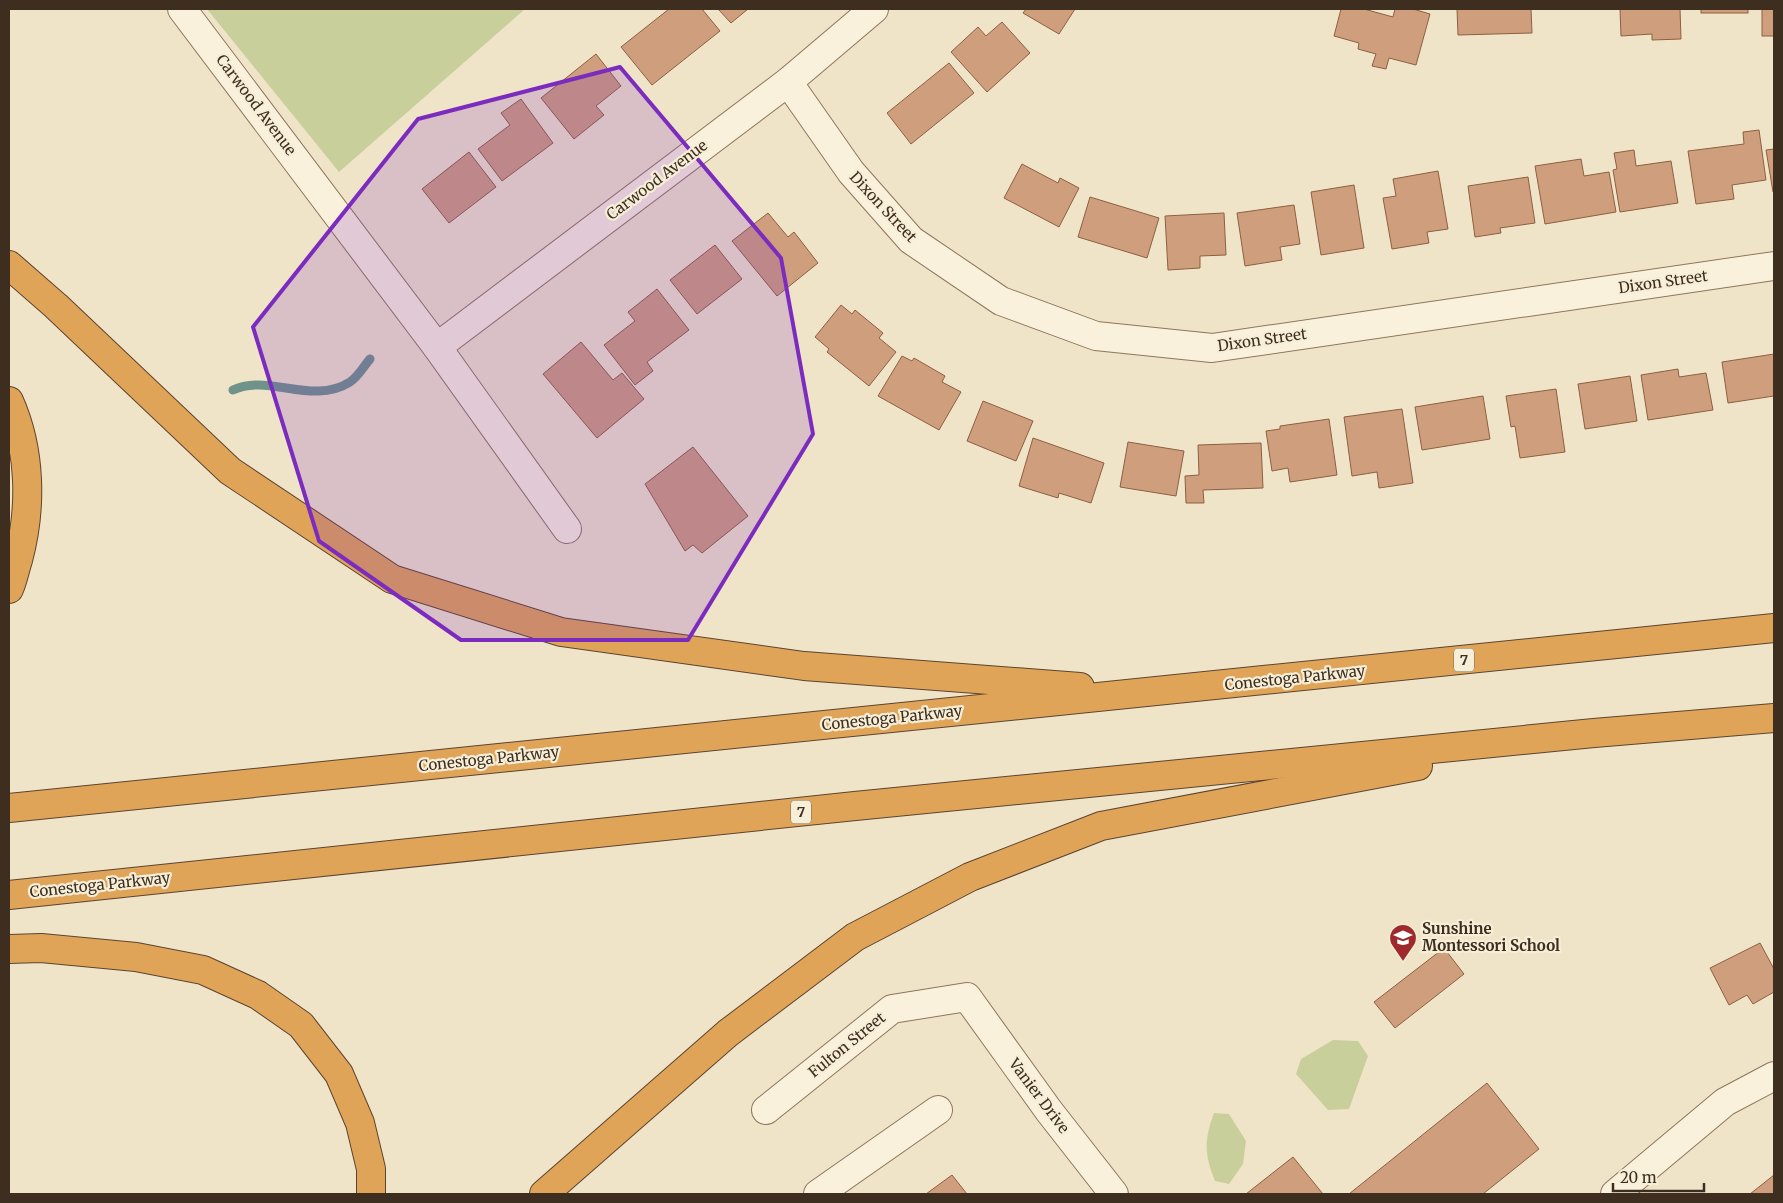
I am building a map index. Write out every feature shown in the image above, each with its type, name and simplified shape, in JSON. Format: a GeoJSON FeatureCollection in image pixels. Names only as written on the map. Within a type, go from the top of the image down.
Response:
{"type":"FeatureCollection","features":[{"type":"Feature","properties":{"kind":"highway"},"geometry":{"type":"LineString","coordinates":[[9,265],[56,306],[230,472],[392,580],[561,632],[804,666],[1154,692]]}},
{"type":"Feature","properties":{"kind":"highway"},"geometry":{"type":"LineString","coordinates":[[9,401],[17,420],[28,476],[25,533],[9,589]]}},
{"type":"Feature","properties":{"kind":"highway","name":"Conestoga Parkway"},"geometry":{"type":"LineString","coordinates":[[9,808],[1774,628]]}},
{"type":"Feature","properties":{"kind":"highway","name":"Conestoga Parkway"},"geometry":{"type":"LineString","coordinates":[[9,895],[836,808],[1594,733],[1774,718]]}},
{"type":"Feature","properties":{"kind":"highway"},"geometry":{"type":"LineString","coordinates":[[544,1194],[728,1033],[855,938],[970,877],[1102,826],[1594,733]]}},
{"type":"Feature","properties":{"kind":"highway"},"geometry":{"type":"LineString","coordinates":[[9,949],[41,948],[136,957],[203,970],[258,995],[301,1025],[340,1074],[360,1122],[371,1169],[371,1194]]}},
{"type":"Feature","properties":{"kind":"street","name":"Carwood Avenue"},"geometry":{"type":"LineString","coordinates":[[182,9],[437,347],[567,529]]}},
{"type":"Feature","properties":{"kind":"street","name":"Carwood Avenue"},"geometry":{"type":"LineString","coordinates":[[437,347],[788,82],[874,9]]}},
{"type":"Feature","properties":{"kind":"street","name":"Dixon Street"},"geometry":{"type":"LineString","coordinates":[[788,82],[850,172],[911,240],[1001,300],[1096,336],[1212,348],[1774,266]]}},
{"type":"Feature","properties":{"kind":"street","name":"Fulton Street"},"geometry":{"type":"LineString","coordinates":[[766,1110],[892,1010],[967,997]]}},
{"type":"Feature","properties":{"kind":"street","name":"Vanier Drive"},"geometry":{"type":"LineString","coordinates":[[967,997],[1049,1111],[1114,1194]]}},
{"type":"Feature","properties":{"kind":"street"},"geometry":{"type":"LineString","coordinates":[[1615,1194],[1724,1102],[1774,1076]]}},
{"type":"Feature","properties":{"kind":"street"},"geometry":{"type":"LineString","coordinates":[[818,1194],[938,1110]]}},
{"type":"Feature","properties":{"kind":"highlighted area"},"geometry":{"type":"Polygon","coordinates":[[[620,67],[781,258],[813,434],[688,640],[461,640],[319,541],[253,327],[418,119],[620,67]]]}},
{"type":"Feature","properties":{"kind":"green space"},"geometry":{"type":"Polygon","coordinates":[[[207,9],[525,9],[339,172],[207,9]]]}},
{"type":"Feature","properties":{"kind":"green space"},"geometry":{"type":"Polygon","coordinates":[[[1333,1040],[1358,1041],[1368,1056],[1349,1109],[1328,1110],[1296,1074],[1301,1059],[1333,1040]]]}},
{"type":"Feature","properties":{"kind":"green space"},"geometry":{"type":"Polygon","coordinates":[[[1214,1113],[1229,1114],[1246,1141],[1243,1164],[1229,1184],[1215,1181],[1207,1155],[1208,1131],[1214,1113]]]}},
{"type":"Feature","properties":{"kind":"building"},"geometry":{"type":"Polygon","coordinates":[[[669,9],[702,9],[720,31],[652,85],[621,47],[669,9]]]}},
{"type":"Feature","properties":{"kind":"building"},"geometry":{"type":"Polygon","coordinates":[[[718,9],[748,9],[731,23],[718,9]]]}},
{"type":"Feature","properties":{"kind":"building"},"geometry":{"type":"Polygon","coordinates":[[[1026,9],[1075,9],[1059,34],[1023,13],[1026,9]]]}},
{"type":"Feature","properties":{"kind":"building"},"geometry":{"type":"Polygon","coordinates":[[[1341,9],[1364,9],[1393,17],[1395,9],[1413,9],[1430,14],[1416,65],[1389,58],[1386,69],[1372,66],[1376,54],[1358,49],[1359,43],[1334,36],[1341,9]]]}},
{"type":"Feature","properties":{"kind":"building"},"geometry":{"type":"Polygon","coordinates":[[[1457,9],[1531,9],[1532,33],[1458,35],[1457,9]]]}},
{"type":"Feature","properties":{"kind":"building"},"geometry":{"type":"Polygon","coordinates":[[[1620,9],[1680,9],[1681,39],[1652,40],[1652,34],[1621,36],[1620,9]]]}},
{"type":"Feature","properties":{"kind":"building"},"geometry":{"type":"Polygon","coordinates":[[[1701,9],[1748,9],[1748,13],[1701,13],[1701,9]]]}},
{"type":"Feature","properties":{"kind":"building"},"geometry":{"type":"Polygon","coordinates":[[[1762,9],[1774,9],[1774,36],[1762,36],[1762,9]]]}},
{"type":"Feature","properties":{"kind":"building"},"geometry":{"type":"Polygon","coordinates":[[[1002,22],[1030,53],[987,92],[951,52],[978,27],[986,36],[1002,22]]]}},
{"type":"Feature","properties":{"kind":"building"},"geometry":{"type":"Polygon","coordinates":[[[596,54],[621,86],[596,106],[604,115],[574,139],[541,98],[596,54]]]}},
{"type":"Feature","properties":{"kind":"building"},"geometry":{"type":"Polygon","coordinates":[[[949,63],[974,93],[911,144],[887,113],[949,63]]]}},
{"type":"Feature","properties":{"kind":"building"},"geometry":{"type":"Polygon","coordinates":[[[521,99],[553,143],[502,181],[478,149],[510,125],[501,113],[521,99]]]}},
{"type":"Feature","properties":{"kind":"building"},"geometry":{"type":"Polygon","coordinates":[[[1759,130],[1766,180],[1732,185],[1734,199],[1696,204],[1688,151],[1744,144],[1743,132],[1759,130]]]}},
{"type":"Feature","properties":{"kind":"building"},"geometry":{"type":"Polygon","coordinates":[[[1774,149],[1774,191],[1773,192],[1766,150],[1774,149]]]}},
{"type":"Feature","properties":{"kind":"building"},"geometry":{"type":"Polygon","coordinates":[[[1634,150],[1636,166],[1671,161],[1678,203],[1620,212],[1613,170],[1617,169],[1614,153],[1634,150]]]}},
{"type":"Feature","properties":{"kind":"building"},"geometry":{"type":"Polygon","coordinates":[[[469,152],[496,187],[449,223],[422,189],[469,152]]]}},
{"type":"Feature","properties":{"kind":"building"},"geometry":{"type":"Polygon","coordinates":[[[1581,159],[1584,176],[1609,172],[1616,212],[1545,224],[1535,166],[1581,159]]]}},
{"type":"Feature","properties":{"kind":"building"},"geometry":{"type":"Polygon","coordinates":[[[1022,164],[1058,183],[1060,178],[1079,188],[1059,227],[1004,198],[1022,164]]]}},
{"type":"Feature","properties":{"kind":"building"},"geometry":{"type":"Polygon","coordinates":[[[1438,171],[1448,229],[1427,232],[1429,243],[1392,249],[1383,198],[1396,196],[1393,179],[1438,171]]]}},
{"type":"Feature","properties":{"kind":"building"},"geometry":{"type":"Polygon","coordinates":[[[1528,177],[1535,223],[1500,228],[1501,233],[1475,237],[1468,186],[1528,177]]]}},
{"type":"Feature","properties":{"kind":"building"},"geometry":{"type":"Polygon","coordinates":[[[1354,185],[1364,248],[1321,255],[1311,192],[1354,185]]]}},
{"type":"Feature","properties":{"kind":"building"},"geometry":{"type":"Polygon","coordinates":[[[1090,197],[1159,218],[1147,258],[1078,237],[1090,197]]]}},
{"type":"Feature","properties":{"kind":"building"},"geometry":{"type":"Polygon","coordinates":[[[1294,205],[1300,244],[1280,247],[1282,260],[1245,266],[1237,213],[1294,205]]]}},
{"type":"Feature","properties":{"kind":"building"},"geometry":{"type":"Polygon","coordinates":[[[768,213],[788,237],[794,232],[818,263],[777,296],[732,241],[768,213]]]}},
{"type":"Feature","properties":{"kind":"building"},"geometry":{"type":"Polygon","coordinates":[[[1224,213],[1226,255],[1200,256],[1200,268],[1168,270],[1165,216],[1224,213]]]}},
{"type":"Feature","properties":{"kind":"building"},"geometry":{"type":"Polygon","coordinates":[[[715,245],[742,279],[697,314],[670,280],[715,245]]]}},
{"type":"Feature","properties":{"kind":"building"},"geometry":{"type":"Polygon","coordinates":[[[657,289],[689,330],[647,362],[653,371],[635,385],[604,345],[635,321],[628,312],[657,289]]]}},
{"type":"Feature","properties":{"kind":"building"},"geometry":{"type":"Polygon","coordinates":[[[841,305],[852,314],[855,310],[883,333],[879,338],[896,352],[869,386],[827,352],[829,349],[815,337],[841,305]]]}},
{"type":"Feature","properties":{"kind":"building"},"geometry":{"type":"Polygon","coordinates":[[[581,342],[613,380],[622,373],[644,399],[597,438],[543,374],[581,342]]]}},
{"type":"Feature","properties":{"kind":"building"},"geometry":{"type":"Polygon","coordinates":[[[1774,354],[1774,396],[1728,403],[1722,362],[1774,354]]]}},
{"type":"Feature","properties":{"kind":"building"},"geometry":{"type":"Polygon","coordinates":[[[902,356],[912,361],[914,358],[945,376],[942,382],[961,392],[939,430],[878,396],[902,356]]]}},
{"type":"Feature","properties":{"kind":"building"},"geometry":{"type":"Polygon","coordinates":[[[1678,369],[1679,377],[1706,373],[1713,410],[1648,420],[1641,375],[1678,369]]]}},
{"type":"Feature","properties":{"kind":"building"},"geometry":{"type":"Polygon","coordinates":[[[1630,376],[1637,421],[1585,429],[1578,384],[1630,376]]]}},
{"type":"Feature","properties":{"kind":"building"},"geometry":{"type":"Polygon","coordinates":[[[1556,389],[1565,452],[1520,458],[1515,426],[1511,427],[1506,396],[1556,389]]]}},
{"type":"Feature","properties":{"kind":"building"},"geometry":{"type":"Polygon","coordinates":[[[1483,396],[1490,439],[1422,450],[1415,407],[1483,396]]]}},
{"type":"Feature","properties":{"kind":"building"},"geometry":{"type":"Polygon","coordinates":[[[983,401],[1033,421],[1016,461],[967,441],[983,401]]]}},
{"type":"Feature","properties":{"kind":"building"},"geometry":{"type":"Polygon","coordinates":[[[1402,409],[1413,483],[1379,488],[1377,472],[1352,476],[1344,417],[1402,409]]]}},
{"type":"Feature","properties":{"kind":"building"},"geometry":{"type":"Polygon","coordinates":[[[1329,419],[1337,475],[1290,482],[1288,468],[1272,471],[1266,431],[1280,429],[1280,426],[1329,419]]]}},
{"type":"Feature","properties":{"kind":"building"},"geometry":{"type":"Polygon","coordinates":[[[1033,438],[1104,463],[1091,503],[1059,493],[1058,498],[1019,486],[1033,438]]]}},
{"type":"Feature","properties":{"kind":"building"},"geometry":{"type":"Polygon","coordinates":[[[1128,442],[1184,451],[1176,496],[1120,487],[1128,442]]]}},
{"type":"Feature","properties":{"kind":"building"},"geometry":{"type":"Polygon","coordinates":[[[1261,443],[1263,488],[1203,490],[1204,503],[1186,503],[1185,476],[1199,475],[1198,445],[1261,443]]]}},
{"type":"Feature","properties":{"kind":"building"},"geometry":{"type":"Polygon","coordinates":[[[693,447],[748,516],[702,553],[693,545],[685,551],[645,484],[693,447]]]}},
{"type":"Feature","properties":{"kind":"building"},"geometry":{"type":"Polygon","coordinates":[[[1760,943],[1774,969],[1774,992],[1753,1004],[1747,995],[1729,1005],[1710,968],[1760,943]]]}},
{"type":"Feature","properties":{"kind":"building"},"geometry":{"type":"Polygon","coordinates":[[[1444,948],[1464,974],[1395,1028],[1374,1002],[1444,948]]]}},
{"type":"Feature","properties":{"kind":"building"},"geometry":{"type":"Polygon","coordinates":[[[1487,1083],[1539,1149],[1483,1194],[1349,1194],[1487,1083]]]}},
{"type":"Feature","properties":{"kind":"building"},"geometry":{"type":"Polygon","coordinates":[[[1293,1157],[1323,1194],[1246,1194],[1293,1157]]]}},
{"type":"Feature","properties":{"kind":"building"},"geometry":{"type":"Polygon","coordinates":[[[952,1175],[967,1194],[926,1194],[952,1175]]]}},
{"type":"Feature","properties":{"kind":"building"},"geometry":{"type":"Polygon","coordinates":[[[1774,1175],[1774,1194],[1750,1194],[1774,1175]]]}},
{"type":"Feature","properties":{"kind":"waterway"},"geometry":{"type":"LineString","coordinates":[[233,390],[261,385],[306,391],[335,389],[353,380],[370,359]]}},
{"type":"Feature","properties":{"kind":"place","name":"Sunshine Montessori School"},"geometry":{"type":"Point","coordinates":[1403,962]}}]}
